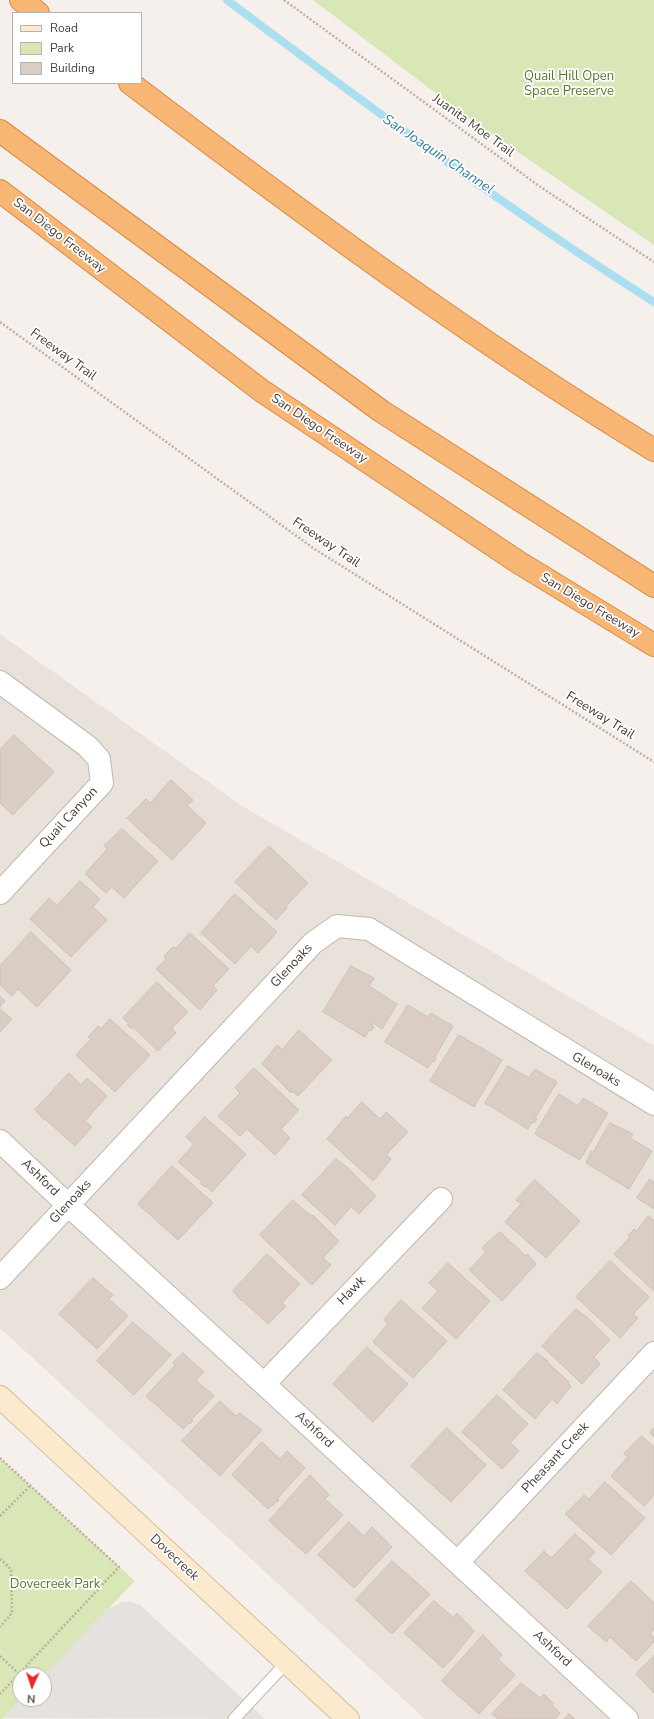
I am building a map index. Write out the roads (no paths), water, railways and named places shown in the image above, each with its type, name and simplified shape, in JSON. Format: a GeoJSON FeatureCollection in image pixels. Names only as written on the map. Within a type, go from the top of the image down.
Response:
{"type":"FeatureCollection","features":[{"type":"Feature","properties":{"kind":"highway"},"geometry":{"type":"LineString","coordinates":[[21,0],[37,12]]}},
{"type":"Feature","properties":{"kind":"highway"},"geometry":{"type":"LineString","coordinates":[[131,84],[266,186],[360,254],[546,381],[654,450]]}},
{"type":"Feature","properties":{"kind":"highway"},"geometry":{"type":"LineString","coordinates":[[0,131],[381,411],[654,586]]}},
{"type":"Feature","properties":{"kind":"highway","name":"San Diego Freeway"},"geometry":{"type":"LineString","coordinates":[[0,191],[262,391],[518,562],[654,645]]}},
{"type":"Feature","properties":{"kind":"street","name":"Quail Canyon"},"geometry":{"type":"LineString","coordinates":[[0,682],[87,746],[99,759],[102,783],[0,893]]}},
{"type":"Feature","properties":{"kind":"street","name":"Glenoaks"},"geometry":{"type":"LineString","coordinates":[[0,1278],[314,943],[337,926],[369,929],[654,1104]]}},
{"type":"Feature","properties":{"kind":"street","name":"Ashford"},"geometry":{"type":"LineString","coordinates":[[0,1141],[627,1719]]}},
{"type":"Feature","properties":{"kind":"street","name":"Hawk"},"geometry":{"type":"LineString","coordinates":[[264,1384],[441,1199]]}},
{"type":"Feature","properties":{"kind":"street","name":"Pheasant Creek"},"geometry":{"type":"LineString","coordinates":[[458,1562],[654,1353]]}},
{"type":"Feature","properties":{"kind":"street","name":"Dovecreek"},"geometry":{"type":"LineString","coordinates":[[0,1397],[348,1719]]}},
{"type":"Feature","properties":{"kind":"lane"},"geometry":{"type":"LineString","coordinates":[[234,1719],[287,1662]]}},
{"type":"Feature","properties":{"kind":"waterway","name":"San Joaquin Channel"},"geometry":{"type":"LineString","coordinates":[[227,0],[438,156],[599,267],[654,302]]}},
{"type":"Feature","properties":{"kind":"park label","name":"Quail Hill Open Space Preserve"},"geometry":{"type":"Point","coordinates":[569,84]}},
{"type":"Feature","properties":{"kind":"park label","name":"Dovecreek Park"},"geometry":{"type":"Point","coordinates":[55,1585]}}]}
